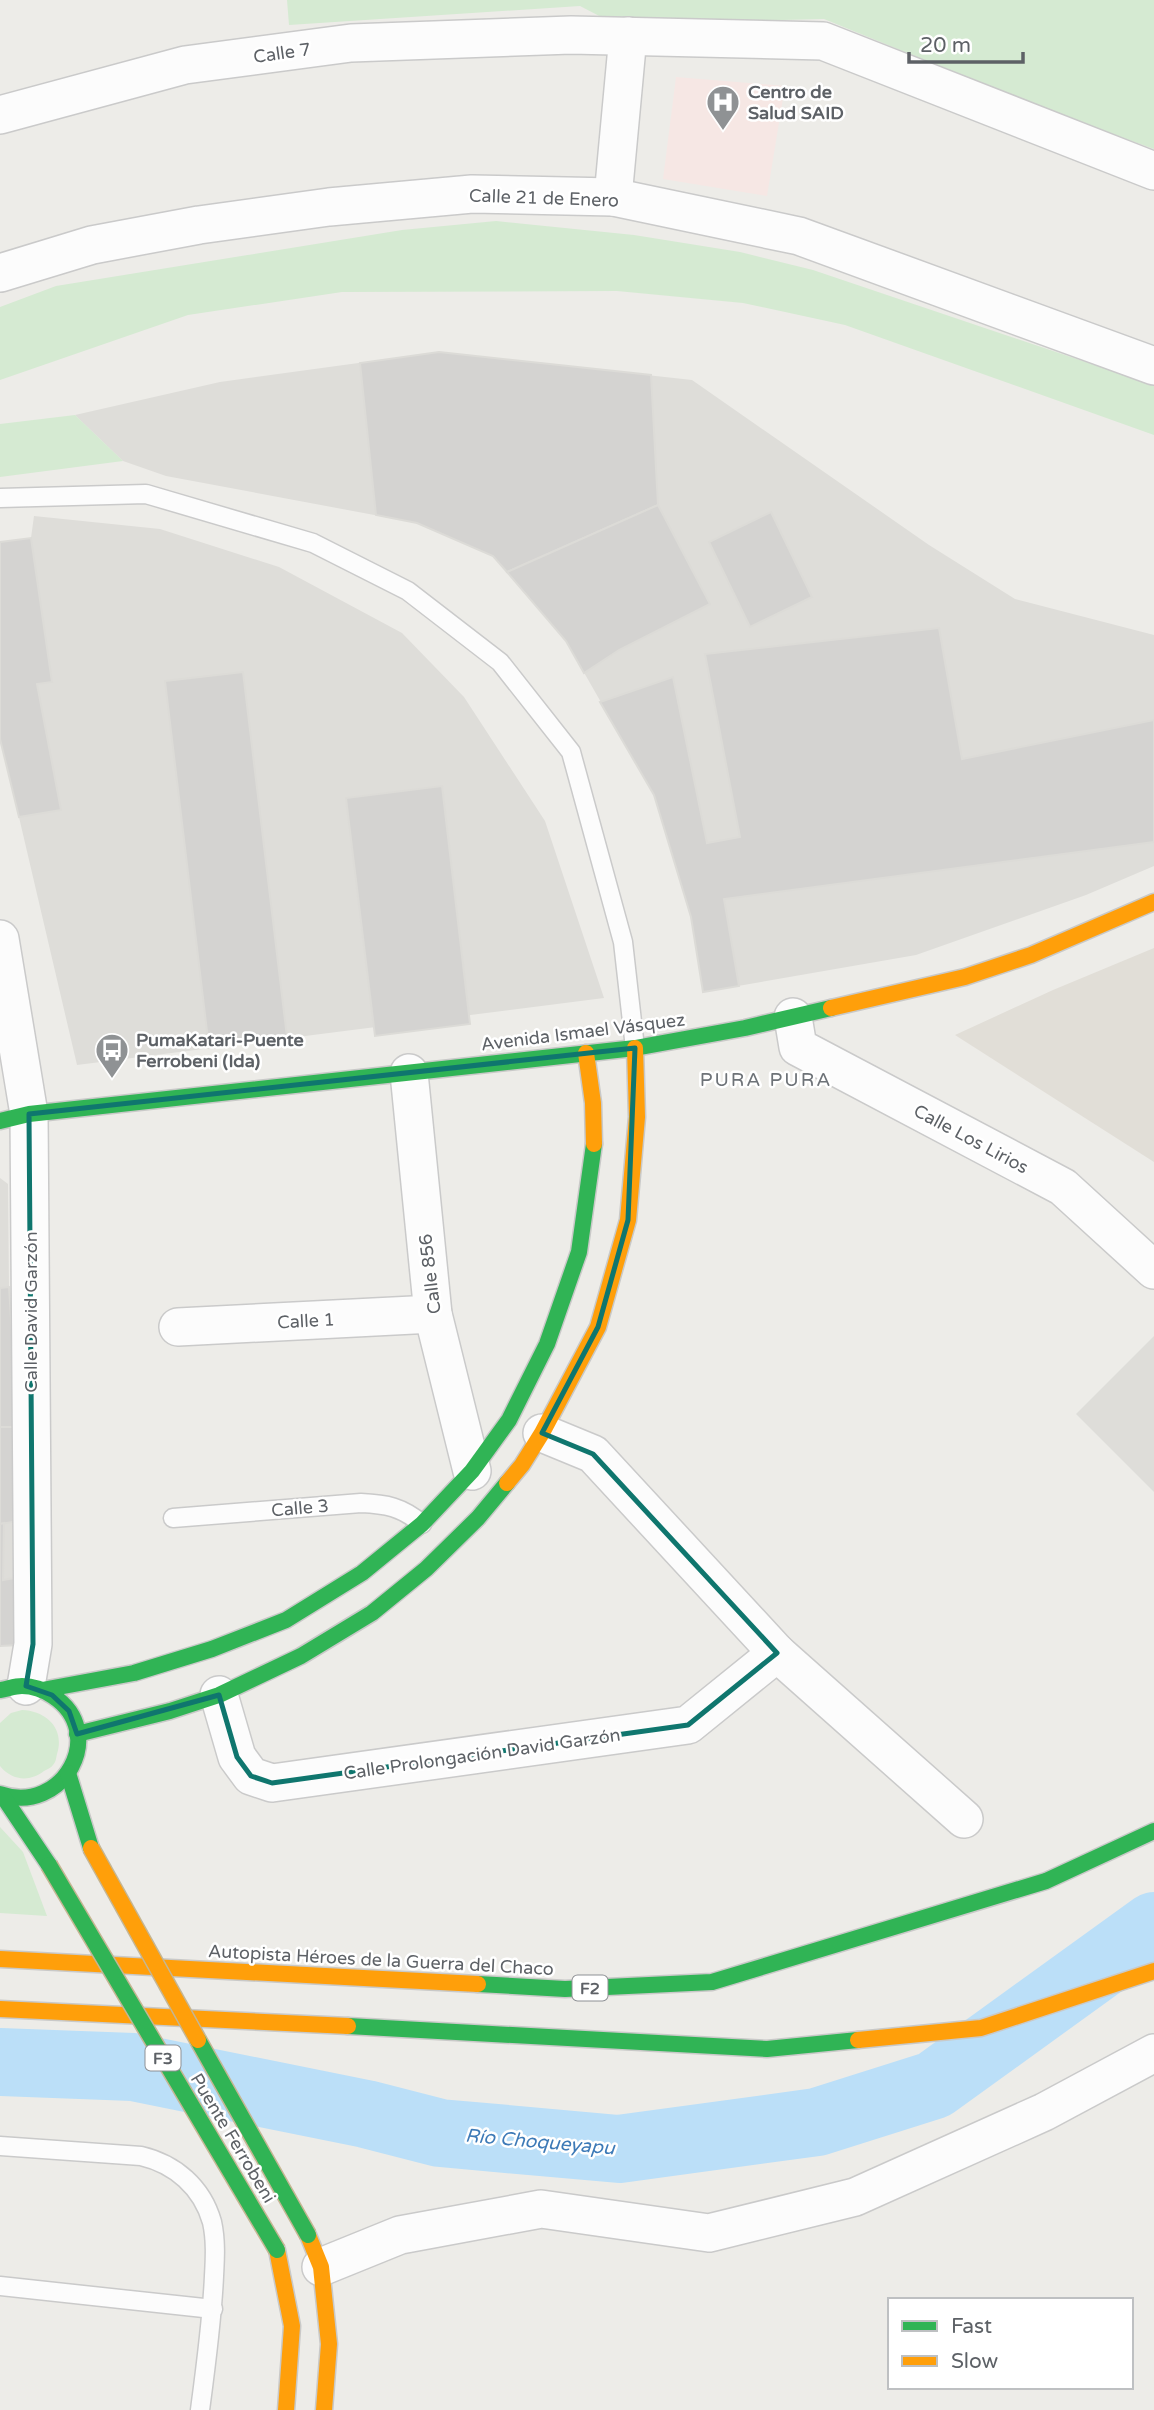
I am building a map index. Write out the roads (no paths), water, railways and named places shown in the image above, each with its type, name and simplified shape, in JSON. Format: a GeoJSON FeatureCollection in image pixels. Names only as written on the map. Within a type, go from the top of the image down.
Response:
{"type":"FeatureCollection","features":[{"type":"Feature","properties":{"kind":"main road","name":"Avenida Ismael Vásquez"},"geometry":{"type":"LineString","coordinates":[[15,1118],[635,1048],[745,1028],[965,977],[1031,955],[1154,902]]}},
{"type":"Feature","properties":{"kind":"main road"},"geometry":{"type":"LineString","coordinates":[[77,1734],[170,1711],[219,1695],[301,1656],[372,1613],[426,1569],[478,1518],[522,1465],[598,1327],[628,1220],[637,1117],[635,1048]]}},
{"type":"Feature","properties":{"kind":"main road"},"geometry":{"type":"LineString","coordinates":[[16,1688],[134,1673],[212,1649],[286,1620],[362,1573],[422,1524],[471,1471],[509,1420],[547,1344],[579,1252],[594,1154],[593,1103],[586,1053]]}},
{"type":"Feature","properties":{"kind":"main road"},"geometry":{"type":"LineString","coordinates":[[16,1688],[58,1698],[66,1707],[72,1717],[78,1747],[68,1773]]}},
{"type":"Feature","properties":{"kind":"main road","name":"F3"},"geometry":{"type":"LineString","coordinates":[[1,1795],[21,1799],[45,1794],[61,1783],[68,1773]]}},
{"type":"Feature","properties":{"kind":"main road","name":"Puente Ferrobeni"},"geometry":{"type":"LineString","coordinates":[[68,1773],[91,1848],[314,2251]]}},
{"type":"Feature","properties":{"kind":"main road","name":"Puente Ferrobeni"},"geometry":{"type":"LineString","coordinates":[[1,1795],[48,1866],[277,2250],[292,2326],[286,2410]]}},
{"type":"Feature","properties":{"kind":"main road","name":"Autopista Héroes de la Guerra del Chaco"},"geometry":{"type":"LineString","coordinates":[[0,1959],[565,1989],[712,1982],[1046,1881],[1154,1831]]}},
{"type":"Feature","properties":{"kind":"main road"},"geometry":{"type":"LineString","coordinates":[[0,2009],[767,2049],[981,2028],[1154,1971]]}},
{"type":"Feature","properties":{"kind":"main road","name":"F3"},"geometry":{"type":"LineString","coordinates":[[314,2251],[329,2344],[324,2410]]}},
{"type":"Feature","properties":{"kind":"street","name":"Calle 7"},"geometry":{"type":"LineString","coordinates":[[0,115],[184,65],[351,43],[571,35],[823,41],[1154,171]]}},
{"type":"Feature","properties":{"kind":"street"},"geometry":{"type":"LineString","coordinates":[[613,197],[628,36]]}},
{"type":"Feature","properties":{"kind":"street","name":"Calle 21 de Enero"},"geometry":{"type":"LineString","coordinates":[[0,273],[92,245],[199,225],[329,207],[472,194],[613,197],[799,236],[1154,366]]}},
{"type":"Feature","properties":{"kind":"street","name":"Calle David Garzón"},"geometry":{"type":"LineString","coordinates":[[0,939],[15,1118],[33,1644],[16,1688]]}},
{"type":"Feature","properties":{"kind":"street","name":"Calle Los Lirios"},"geometry":{"type":"LineString","coordinates":[[793,1017],[798,1047],[1063,1187],[1154,1270]]}},
{"type":"Feature","properties":{"kind":"street","name":"Calle 856"},"geometry":{"type":"LineString","coordinates":[[409,1073],[433,1314],[471,1471]]}},
{"type":"Feature","properties":{"kind":"street","name":"Calle 1"},"geometry":{"type":"LineString","coordinates":[[178,1327],[433,1314]]}},
{"type":"Feature","properties":{"kind":"street"},"geometry":{"type":"LineString","coordinates":[[542,1433],[593,1454],[777,1653],[964,1819]]}},
{"type":"Feature","properties":{"kind":"street","name":"Calle Prolongación David Garzón"},"geometry":{"type":"LineString","coordinates":[[219,1695],[236,1757],[250,1776],[272,1783],[688,1725],[777,1653]]}},
{"type":"Feature","properties":{"kind":"street"},"geometry":{"type":"LineString","coordinates":[[314,2251],[541,2209],[709,2233],[855,2197],[1044,2112],[1154,2053]]}},
{"type":"Feature","properties":{"kind":"lane"},"geometry":{"type":"LineString","coordinates":[[0,498],[146,494],[313,542],[408,591],[500,662],[571,752],[623,942],[635,1048]]}},
{"type":"Feature","properties":{"kind":"lane","name":"Calle 3"},"geometry":{"type":"LineString","coordinates":[[173,1518],[360,1503],[399,1507],[422,1524]]}},
{"type":"Feature","properties":{"kind":"lane"},"geometry":{"type":"LineString","coordinates":[[0,2146],[141,2156],[160,2161],[177,2171],[194,2188],[211,2220],[215,2241],[213,2309],[200,2410]]}},
{"type":"Feature","properties":{"kind":"lane"},"geometry":{"type":"LineString","coordinates":[[0,2286],[213,2309]]}},
{"type":"Feature","properties":{"kind":"waterway","name":"Río Choqueyapu"},"geometry":{"type":"LineString","coordinates":[[0,2062],[133,2067],[366,2114],[440,2133],[619,2149],[817,2122],[934,2085],[1154,1926]]}},
{"type":"Feature","properties":{"kind":"place","name":"Centro de Salud SAID"},"geometry":{"type":"Point","coordinates":[723,132]}},
{"type":"Feature","properties":{"kind":"place","name":"PumaKatari-Puente Ferrobeni (Ida)"},"geometry":{"type":"Point","coordinates":[112,1080]}},
{"type":"Feature","properties":{"kind":"district","name":"PURA PURA"},"geometry":{"type":"Point","coordinates":[766,1079]}}]}
